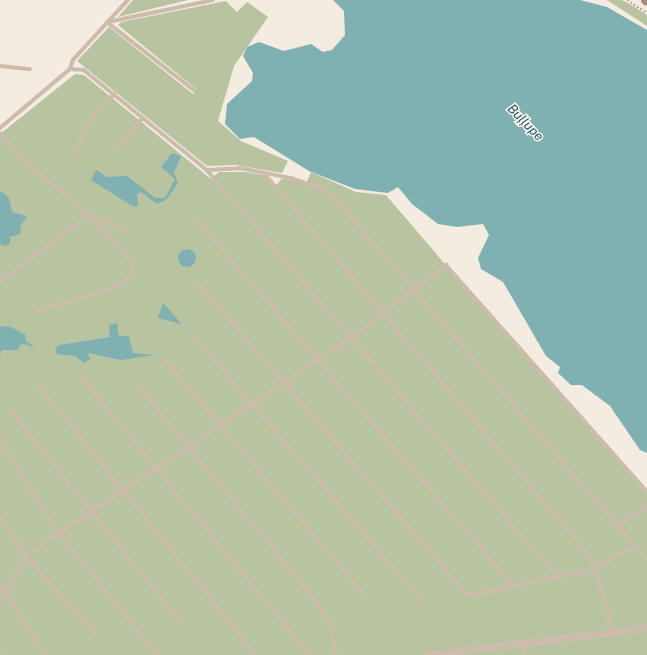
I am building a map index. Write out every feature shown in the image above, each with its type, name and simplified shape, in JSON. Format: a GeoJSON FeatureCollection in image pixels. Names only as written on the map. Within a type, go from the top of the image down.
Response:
{"type":"FeatureCollection","features":[{"type":"Feature","properties":{"kind":"street"},"geometry":{"type":"LineString","coordinates":[[424,655],[524,646],[647,628]]}},
{"type":"Feature","properties":{"kind":"lane"},"geometry":{"type":"LineString","coordinates":[[0,128],[70,69],[73,60],[128,0]]}},
{"type":"Feature","properties":{"kind":"lane"},"geometry":{"type":"LineString","coordinates":[[107,22],[213,0]]}},
{"type":"Feature","properties":{"kind":"lane"},"geometry":{"type":"LineString","coordinates":[[107,22],[194,90]]}},
{"type":"Feature","properties":{"kind":"lane"},"geometry":{"type":"LineString","coordinates":[[0,66],[30,69]]}},
{"type":"Feature","properties":{"kind":"lane"},"geometry":{"type":"LineString","coordinates":[[70,69],[84,70],[208,170],[556,575]]}},
{"type":"Feature","properties":{"kind":"lane"},"geometry":{"type":"LineString","coordinates":[[76,153],[88,124],[114,94]]}},
{"type":"Feature","properties":{"kind":"lane"},"geometry":{"type":"LineString","coordinates":[[116,149],[143,118]]}},
{"type":"Feature","properties":{"kind":"lane"},"geometry":{"type":"LineString","coordinates":[[0,133],[29,164],[89,215],[132,263],[131,276],[114,288],[36,312]]}},
{"type":"Feature","properties":{"kind":"lane"},"geometry":{"type":"LineString","coordinates":[[208,170],[240,168],[306,182],[336,198],[633,546],[643,555]]}},
{"type":"Feature","properties":{"kind":"lane"},"geometry":{"type":"LineString","coordinates":[[264,173],[598,568],[611,634]]}},
{"type":"Feature","properties":{"kind":"lane"},"geometry":{"type":"LineString","coordinates":[[89,215],[125,230]]}},
{"type":"Feature","properties":{"kind":"lane"},"geometry":{"type":"LineString","coordinates":[[0,283],[89,215]]}},
{"type":"Feature","properties":{"kind":"lane"},"geometry":{"type":"LineString","coordinates":[[196,219],[317,361],[515,588]]}},
{"type":"Feature","properties":{"kind":"lane"},"geometry":{"type":"LineString","coordinates":[[0,602],[26,556],[90,511],[351,338],[446,265],[647,491]]}},
{"type":"Feature","properties":{"kind":"lane"},"geometry":{"type":"LineString","coordinates":[[198,283],[469,596],[515,588],[556,575],[598,568],[633,546]]}},
{"type":"Feature","properties":{"kind":"lane"},"geometry":{"type":"LineString","coordinates":[[194,338],[422,600]]}},
{"type":"Feature","properties":{"kind":"lane"},"geometry":{"type":"LineString","coordinates":[[165,360],[363,592]]}},
{"type":"Feature","properties":{"kind":"lane"},"geometry":{"type":"LineString","coordinates":[[80,375],[310,655]]}},
{"type":"Feature","properties":{"kind":"lane"},"geometry":{"type":"LineString","coordinates":[[39,385],[256,655]]}},
{"type":"Feature","properties":{"kind":"lane"},"geometry":{"type":"LineString","coordinates":[[140,386],[186,447],[318,603],[330,622],[337,655]]}},
{"type":"Feature","properties":{"kind":"lane"},"geometry":{"type":"LineString","coordinates":[[11,411],[90,511],[181,622]]}},
{"type":"Feature","properties":{"kind":"lane"},"geometry":{"type":"LineString","coordinates":[[0,440],[59,533],[158,655]]}},
{"type":"Feature","properties":{"kind":"lane"},"geometry":{"type":"LineString","coordinates":[[617,527],[647,506]]}},
{"type":"Feature","properties":{"kind":"lane"},"geometry":{"type":"LineString","coordinates":[[0,516],[26,556],[96,634]]}},
{"type":"Feature","properties":{"kind":"lane"},"geometry":{"type":"LineString","coordinates":[[0,583],[46,655]]}},
{"type":"Feature","properties":{"kind":"lane"},"geometry":{"type":"LineString","coordinates":[[524,646],[525,655]]}},
{"type":"Feature","properties":{"kind":"lane"},"geometry":{"type":"LineString","coordinates":[[0,651],[2,655]]}},
{"type":"Feature","properties":{"kind":"path"},"geometry":{"type":"LineString","coordinates":[[627,0],[647,12]]}},
{"type":"Feature","properties":{"kind":"green space"},"geometry":{"type":"Polygon","coordinates":[[[133,0],[188,0],[118,17],[133,0]]]}},
{"type":"Feature","properties":{"kind":"green space"},"geometry":{"type":"Polygon","coordinates":[[[607,0],[622,0],[635,7],[647,15],[647,26],[607,0]]]}},
{"type":"Feature","properties":{"kind":"green space"},"geometry":{"type":"Polygon","coordinates":[[[226,1],[237,12],[247,2],[268,17],[234,66],[218,121],[241,141],[288,161],[282,173],[236,165],[207,166],[77,61],[109,27],[193,94],[196,89],[118,25],[121,22],[226,1]]]}},
{"type":"Feature","properties":{"kind":"green space"},"geometry":{"type":"Polygon","coordinates":[[[75,74],[84,75],[211,179],[219,172],[245,172],[264,175],[274,188],[282,178],[306,184],[311,172],[356,192],[386,195],[509,339],[524,351],[647,491],[647,655],[0,655],[0,134],[75,74]]]}},
{"type":"Feature","properties":{"kind":"water","name":"Buļļupe"},"geometry":{"type":"Polygon","coordinates":[[[333,0],[580,0],[607,7],[647,30],[647,453],[640,450],[610,406],[582,385],[571,385],[558,373],[560,367],[546,356],[503,282],[481,269],[478,258],[489,235],[483,224],[457,227],[438,224],[412,204],[398,187],[388,193],[355,189],[309,171],[254,137],[240,139],[225,124],[227,104],[252,81],[253,73],[243,56],[247,47],[259,42],[284,51],[311,44],[323,52],[332,50],[345,35],[344,11],[333,0]]]}},
{"type":"Feature","properties":{"kind":"water"},"geometry":{"type":"Polygon","coordinates":[[[172,153],[181,156],[174,173],[178,183],[167,199],[157,204],[141,192],[137,194],[138,206],[134,207],[91,180],[96,170],[107,177],[127,176],[155,198],[165,198],[175,179],[161,167],[172,153]]]}},
{"type":"Feature","properties":{"kind":"water"},"geometry":{"type":"Polygon","coordinates":[[[0,191],[9,198],[12,212],[27,216],[21,225],[20,234],[10,237],[10,244],[5,246],[0,244],[0,191]]]}},
{"type":"Feature","properties":{"kind":"water"},"geometry":{"type":"Polygon","coordinates":[[[187,249],[193,252],[196,258],[193,264],[187,267],[181,264],[178,258],[181,252],[187,249]]]}},
{"type":"Feature","properties":{"kind":"water"},"geometry":{"type":"Polygon","coordinates":[[[163,303],[174,315],[181,324],[158,318],[163,303]]]}},
{"type":"Feature","properties":{"kind":"water"},"geometry":{"type":"Polygon","coordinates":[[[117,323],[119,336],[129,336],[133,353],[154,355],[121,360],[88,353],[90,360],[84,363],[75,356],[57,354],[55,349],[59,345],[110,337],[109,325],[117,323]]]}},
{"type":"Feature","properties":{"kind":"water"},"geometry":{"type":"Polygon","coordinates":[[[8,326],[25,334],[26,341],[36,348],[21,343],[18,350],[2,350],[0,354],[0,327],[8,326]]]}}]}
